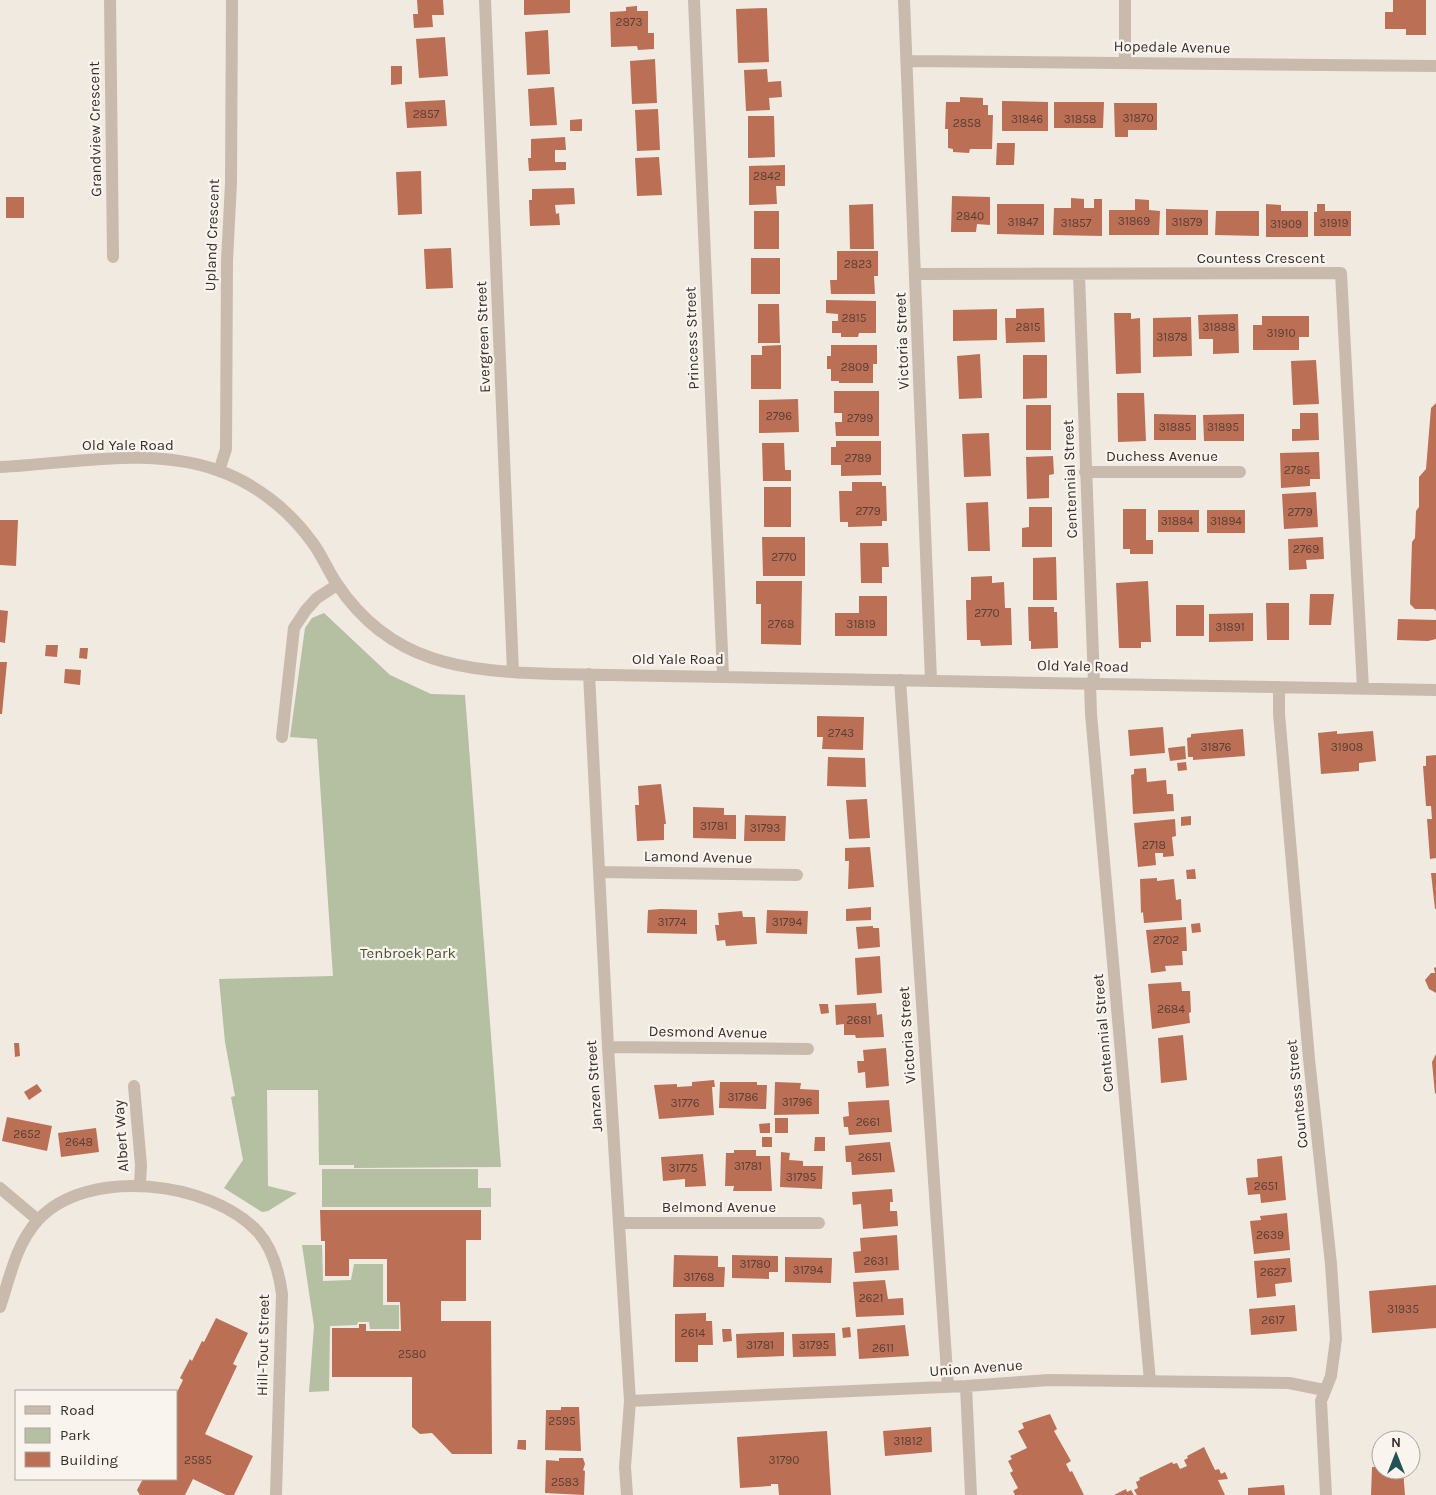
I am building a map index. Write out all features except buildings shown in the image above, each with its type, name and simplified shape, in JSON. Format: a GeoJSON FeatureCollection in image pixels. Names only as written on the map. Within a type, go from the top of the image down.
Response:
{"type":"FeatureCollection","features":[{"type":"Feature","properties":{"kind":"street","name":"Grandview Crescent"},"geometry":{"type":"LineString","coordinates":[[110,0],[112,257]]}},
{"type":"Feature","properties":{"kind":"street","name":"Upland Crescent"},"geometry":{"type":"LineString","coordinates":[[219,470],[226,449],[225,354],[231,183],[232,0]]}},
{"type":"Feature","properties":{"kind":"street","name":"Evergreen Street"},"geometry":{"type":"LineString","coordinates":[[485,0],[513,672]]}},
{"type":"Feature","properties":{"kind":"street","name":"Princess Street"},"geometry":{"type":"LineString","coordinates":[[694,0],[723,675]]}},
{"type":"Feature","properties":{"kind":"street","name":"Victoria Street"},"geometry":{"type":"LineString","coordinates":[[904,0],[908,61],[931,680]]}},
{"type":"Feature","properties":{"kind":"street"},"geometry":{"type":"LineString","coordinates":[[1125,0],[1125,62]]}},
{"type":"Feature","properties":{"kind":"street","name":"Hopedale Avenue"},"geometry":{"type":"LineString","coordinates":[[908,61],[1436,66]]}},
{"type":"Feature","properties":{"kind":"street","name":"Countess Crescent"},"geometry":{"type":"LineString","coordinates":[[916,274],[1341,273],[1363,688]]}},
{"type":"Feature","properties":{"kind":"street","name":"Centennial Street"},"geometry":{"type":"LineString","coordinates":[[1079,274],[1092,683],[1091,714],[1150,1381]]}},
{"type":"Feature","properties":{"kind":"street","name":"Old Yale Road"},"geometry":{"type":"LineString","coordinates":[[0,467],[146,458],[171,460],[219,470],[246,484],[288,514],[313,544],[337,585],[369,621],[405,647],[449,664],[489,672],[1436,690]]}},
{"type":"Feature","properties":{"kind":"street","name":"Duchess Avenue"},"geometry":{"type":"LineString","coordinates":[[1085,472],[1240,472]]}},
{"type":"Feature","properties":{"kind":"street"},"geometry":{"type":"LineString","coordinates":[[282,738],[294,628],[316,598],[337,585]]}},
{"type":"Feature","properties":{"kind":"street","name":"Janzen Street"},"geometry":{"type":"LineString","coordinates":[[589,674],[608,1047],[630,1401],[625,1467],[627,1495]]}},
{"type":"Feature","properties":{"kind":"street","name":"Victoria Street"},"geometry":{"type":"LineString","coordinates":[[900,680],[948,1387]]}},
{"type":"Feature","properties":{"kind":"street","name":"Countess Street"},"geometry":{"type":"LineString","coordinates":[[1279,686],[1279,714],[1299,952],[1331,1264],[1336,1339],[1331,1376],[1324,1390],[1321,1402],[1326,1495]]}},
{"type":"Feature","properties":{"kind":"street","name":"Lamond Avenue"},"geometry":{"type":"LineString","coordinates":[[599,872],[797,875]]}},
{"type":"Feature","properties":{"kind":"street","name":"Desmond Avenue"},"geometry":{"type":"LineString","coordinates":[[608,1047],[808,1049]]}},
{"type":"Feature","properties":{"kind":"street","name":"Albert Way"},"geometry":{"type":"LineString","coordinates":[[134,1086],[141,1165],[140,1185]]}},
{"type":"Feature","properties":{"kind":"street","name":"Hill-Tout Street"},"geometry":{"type":"LineString","coordinates":[[0,1307],[20,1244],[38,1220],[61,1202],[86,1192],[140,1185],[206,1199],[235,1212],[259,1232],[278,1267],[282,1294],[276,1495]]}},
{"type":"Feature","properties":{"kind":"street"},"geometry":{"type":"LineString","coordinates":[[0,1188],[38,1220]]}},
{"type":"Feature","properties":{"kind":"street","name":"Belmond Avenue"},"geometry":{"type":"LineString","coordinates":[[619,1223],[819,1223]]}},
{"type":"Feature","properties":{"kind":"street","name":"Union Avenue"},"geometry":{"type":"LineString","coordinates":[[630,1401],[948,1387],[1049,1380],[1289,1384],[1324,1390]]}},
{"type":"Feature","properties":{"kind":"street"},"geometry":{"type":"LineString","coordinates":[[966,1386],[971,1495]]}},
{"type":"Feature","properties":{"kind":"green space","name":"Tenbroek Park"},"geometry":{"type":"Polygon","coordinates":[[[324,613],[390,675],[431,694],[465,695],[501,1167],[354,1168],[354,1165],[319,1165],[318,1090],[267,1090],[268,1186],[297,1193],[268,1211],[262,1212],[224,1188],[243,1160],[231,1097],[235,1096],[225,1042],[219,979],[333,976],[317,739],[290,737],[305,628],[312,618],[324,613]]]}},
{"type":"Feature","properties":{"kind":"green space"},"geometry":{"type":"Polygon","coordinates":[[[322,1169],[478,1169],[478,1188],[491,1188],[491,1207],[322,1207],[322,1169]]]}},
{"type":"Feature","properties":{"kind":"green space"},"geometry":{"type":"Polygon","coordinates":[[[302,1245],[322,1245],[323,1281],[351,1280],[354,1264],[383,1264],[383,1305],[399,1305],[399,1329],[370,1329],[369,1322],[358,1322],[357,1325],[330,1326],[329,1391],[309,1392],[314,1326],[302,1245]]]}}]}
